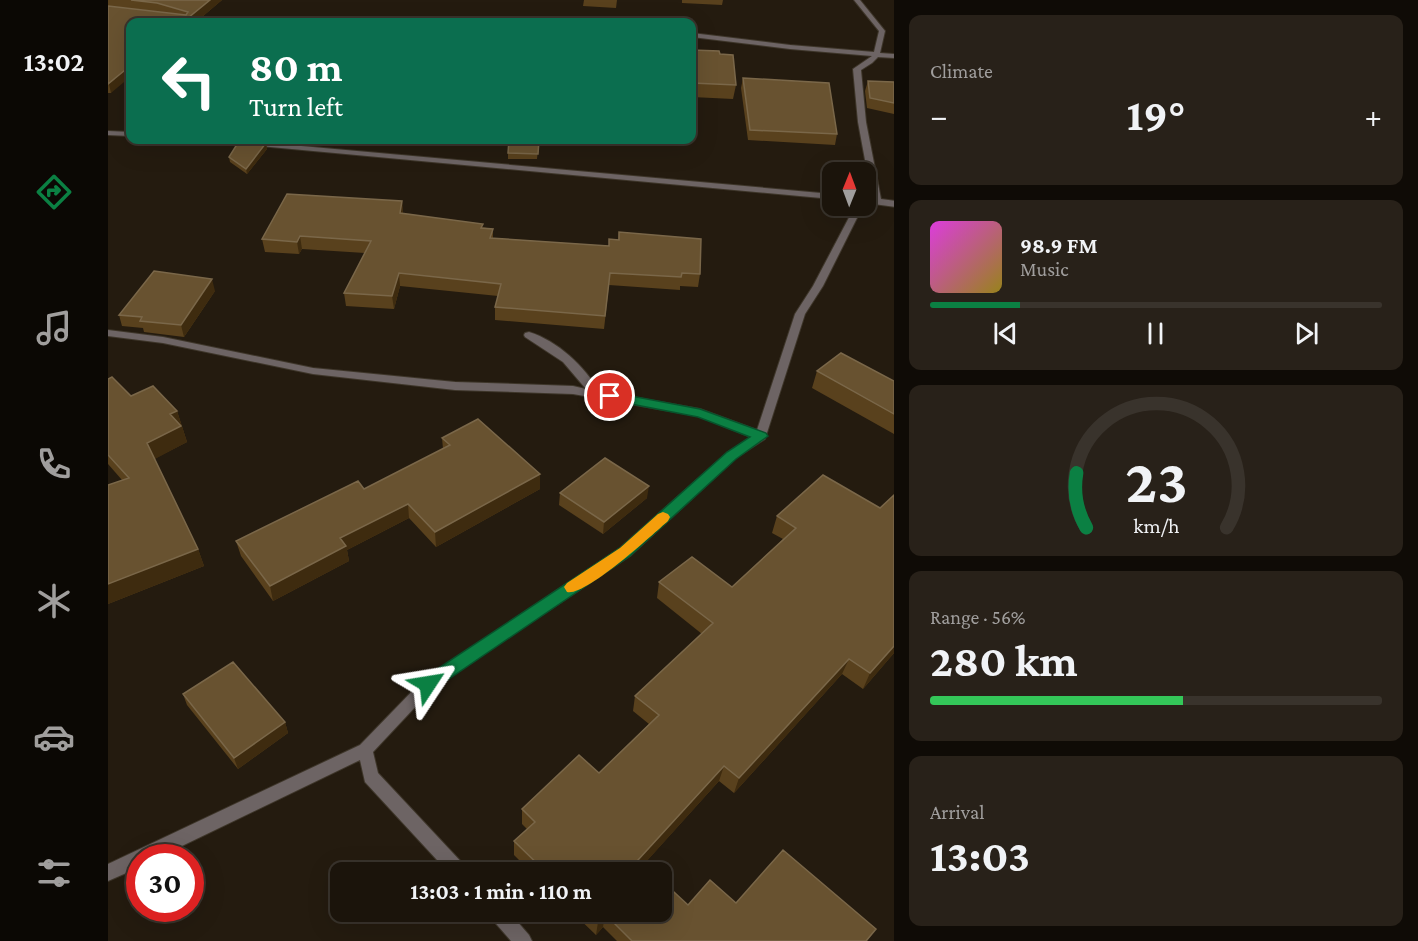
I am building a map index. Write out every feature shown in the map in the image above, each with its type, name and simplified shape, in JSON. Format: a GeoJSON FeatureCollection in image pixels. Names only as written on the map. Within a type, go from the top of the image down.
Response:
{"type":"FeatureCollection","features":[{"type":"Feature","properties":{"kind":"street"},"geometry":{"type":"LineString","coordinates":[[857,0],[882,31],[877,55],[873,62],[857,69],[862,122],[877,201],[894,204]]}},
{"type":"Feature","properties":{"kind":"street"},"geometry":{"type":"LineString","coordinates":[[696,35],[894,56]]}},
{"type":"Feature","properties":{"kind":"street"},"geometry":{"type":"LineString","coordinates":[[108,133],[126,134]]}},
{"type":"Feature","properties":{"kind":"street"},"geometry":{"type":"LineString","coordinates":[[258,144],[822,196]]}},
{"type":"Feature","properties":{"kind":"street"},"geometry":{"type":"LineString","coordinates":[[108,873],[365,750],[428,684],[625,552],[732,455],[761,436],[800,314],[819,286],[854,216]]}},
{"type":"Feature","properties":{"kind":"street"},"geometry":{"type":"LineString","coordinates":[[108,333],[163,340],[313,371],[454,386],[573,390],[700,413],[761,436]]}},
{"type":"Feature","properties":{"kind":"street"},"geometry":{"type":"LineString","coordinates":[[530,335],[553,348],[587,379],[596,394]]}},
{"type":"Feature","properties":{"kind":"street"},"geometry":{"type":"LineString","coordinates":[[365,750],[371,777],[450,862]]}},
{"type":"Feature","properties":{"kind":"street"},"geometry":{"type":"LineString","coordinates":[[506,922],[523,941]]}},
{"type":"Feature","properties":{"kind":"building"},"geometry":{"type":"Polygon","coordinates":[[[131,0],[210,0],[188,18],[126,18],[126,69],[108,84],[108,6],[186,15],[188,12],[157,3],[131,0]]]}},
{"type":"Feature","properties":{"kind":"building"},"geometry":{"type":"Polygon","coordinates":[[[696,50],[719,51],[720,54],[733,55],[736,85],[696,83],[696,50]]]}},
{"type":"Feature","properties":{"kind":"building"},"geometry":{"type":"Polygon","coordinates":[[[743,78],[829,83],[837,134],[750,130],[743,78]]]}},
{"type":"Feature","properties":{"kind":"building"},"geometry":{"type":"Polygon","coordinates":[[[868,81],[894,82],[894,103],[870,98],[868,81]]]}},
{"type":"Feature","properties":{"kind":"building"},"geometry":{"type":"Polygon","coordinates":[[[237,144],[265,144],[246,169],[229,157],[237,144]]]}},
{"type":"Feature","properties":{"kind":"building"},"geometry":{"type":"Polygon","coordinates":[[[509,144],[539,144],[538,154],[508,153],[509,144]]]}},
{"type":"Feature","properties":{"kind":"building"},"geometry":{"type":"Polygon","coordinates":[[[287,194],[402,201],[400,213],[483,224],[481,228],[493,229],[490,238],[609,246],[609,239],[619,240],[619,232],[701,239],[700,274],[682,273],[681,277],[610,273],[605,316],[495,307],[501,284],[399,273],[392,296],[344,293],[371,241],[300,236],[297,242],[262,239],[287,194]]]}},
{"type":"Feature","properties":{"kind":"building"},"geometry":{"type":"Polygon","coordinates":[[[154,271],[212,279],[181,325],[140,321],[142,317],[119,315],[154,271]]]}},
{"type":"Feature","properties":{"kind":"building"},"geometry":{"type":"Polygon","coordinates":[[[841,353],[894,381],[894,414],[817,371],[841,353]]]}},
{"type":"Feature","properties":{"kind":"building"},"geometry":{"type":"Polygon","coordinates":[[[112,377],[131,396],[153,386],[177,411],[170,414],[181,426],[147,443],[198,549],[108,584],[108,485],[129,478],[108,455],[108,379],[112,377]]]}},
{"type":"Feature","properties":{"kind":"building"},"geometry":{"type":"Polygon","coordinates":[[[478,419],[540,474],[435,532],[408,504],[340,538],[346,546],[270,586],[236,541],[358,481],[364,489],[450,445],[442,438],[478,419]]]}},
{"type":"Feature","properties":{"kind":"building"},"geometry":{"type":"Polygon","coordinates":[[[605,458],[649,486],[604,522],[560,493],[605,458]]]}},
{"type":"Feature","properties":{"kind":"building"},"geometry":{"type":"Polygon","coordinates":[[[823,475],[880,508],[894,495],[894,646],[870,673],[849,659],[739,778],[724,766],[638,860],[640,862],[536,862],[514,841],[535,822],[522,809],[579,755],[599,773],[659,715],[635,696],[713,623],[659,582],[692,557],[732,587],[796,528],[777,516],[823,475]]]}},
{"type":"Feature","properties":{"kind":"building"},"geometry":{"type":"Polygon","coordinates":[[[233,662],[285,722],[234,758],[183,694],[233,662]]]}},
{"type":"Feature","properties":{"kind":"building"},"geometry":{"type":"Polygon","coordinates":[[[783,850],[876,929],[866,941],[632,941],[613,922],[672,922],[672,890],[688,905],[710,880],[736,903],[783,850]]]}},
{"type":"Feature","properties":{"kind":"slow traffic"},"geometry":{"type":"LineString","coordinates":[[572,587],[625,552],[663,517]]}},
{"type":"Feature","properties":{"kind":"route"},"geometry":{"type":"LineString","coordinates":[[428,684],[625,552],[732,455],[761,436],[700,413],[610,396]]}}]}
